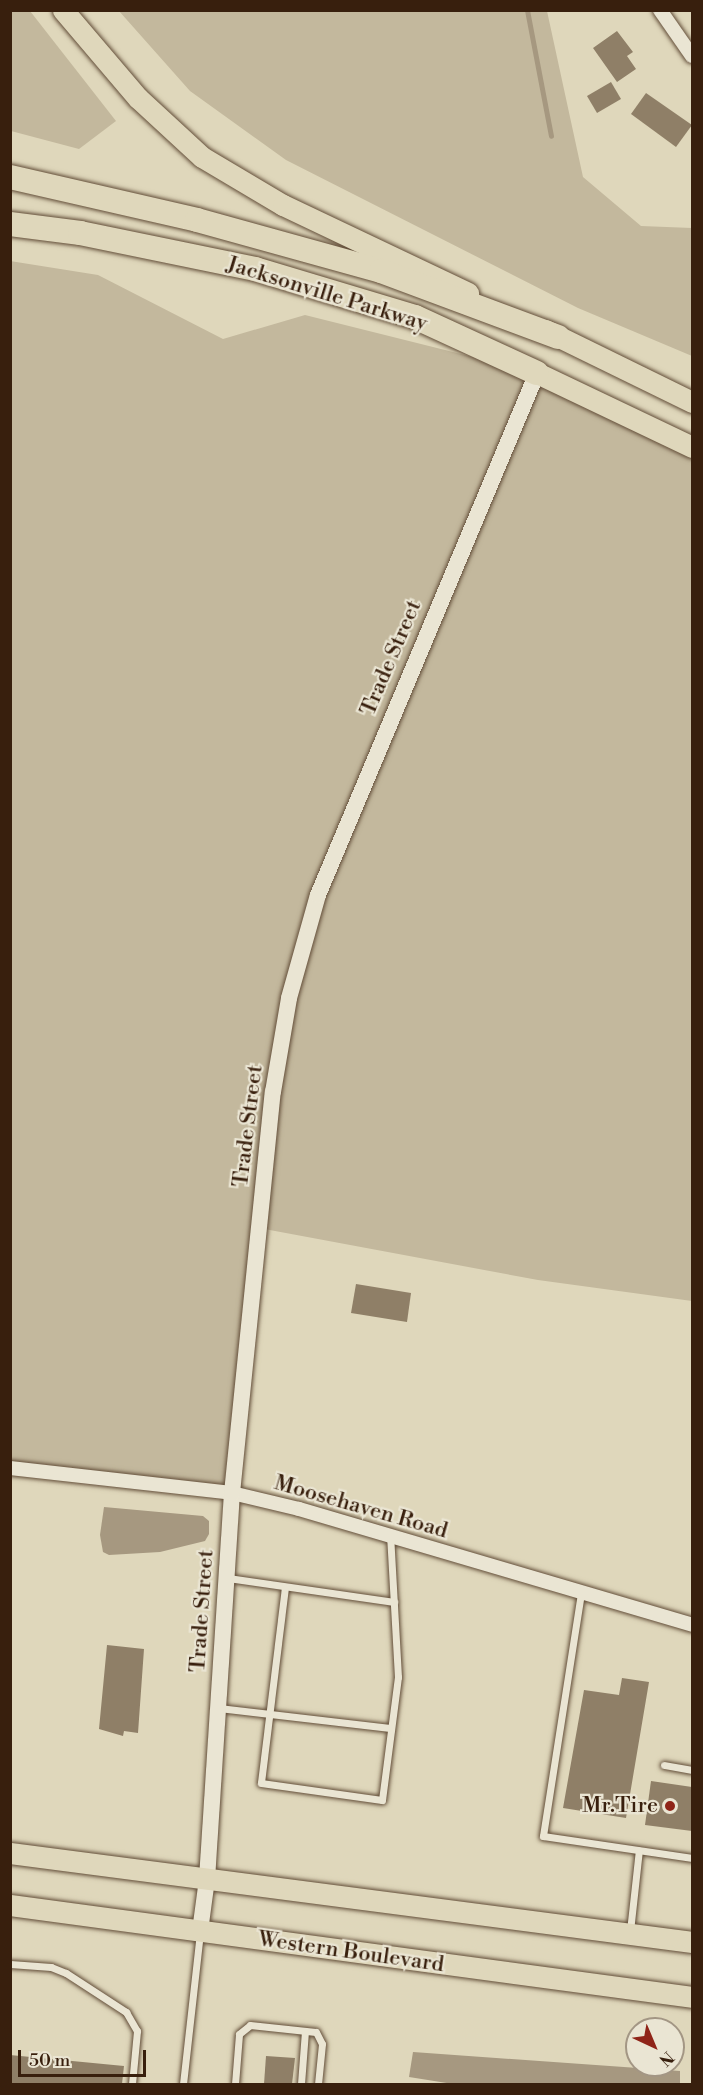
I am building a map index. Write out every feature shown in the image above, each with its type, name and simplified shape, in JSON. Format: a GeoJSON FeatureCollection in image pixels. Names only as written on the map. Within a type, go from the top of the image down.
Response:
{"type":"FeatureCollection","features":[{"type":"Feature","properties":{"kind":"highway","name":"Jacksonville Parkway"},"geometry":{"type":"LineString","coordinates":[[10,177],[197,220],[381,271],[558,337]]}},
{"type":"Feature","properties":{"kind":"highway","name":"Jacksonville Parkway"},"geometry":{"type":"LineString","coordinates":[[10,224],[80,232],[255,269],[415,317],[537,373]]}},
{"type":"Feature","properties":{"kind":"main road"},"geometry":{"type":"LineString","coordinates":[[63,10],[138,98],[202,157],[284,205],[558,337]]}},
{"type":"Feature","properties":{"kind":"main road","name":"Jacksonville Parkway"},"geometry":{"type":"LineString","coordinates":[[558,337],[693,402]]}},
{"type":"Feature","properties":{"kind":"main road","name":"Jacksonville Parkway"},"geometry":{"type":"LineString","coordinates":[[537,373],[693,447]]}},
{"type":"Feature","properties":{"kind":"main road"},"geometry":{"type":"LineString","coordinates":[[10,1853],[693,1942]]}},
{"type":"Feature","properties":{"kind":"main road","name":"Western Boulevard"},"geometry":{"type":"LineString","coordinates":[[10,1905],[693,1997]]}},
{"type":"Feature","properties":{"kind":"street"},"geometry":{"type":"LineString","coordinates":[[660,10],[693,56]]}},
{"type":"Feature","properties":{"kind":"street","name":"Trade Street"},"geometry":{"type":"LineString","coordinates":[[200,1931],[207,1879],[232,1493],[273,1092],[289,998],[318,895],[537,373]]}},
{"type":"Feature","properties":{"kind":"street","name":"Moosehaven Road"},"geometry":{"type":"LineString","coordinates":[[10,1468],[232,1493],[390,1536],[693,1625]]}},
{"type":"Feature","properties":{"kind":"lane"},"geometry":{"type":"LineString","coordinates":[[285,1587],[261,1783],[382,1800],[398,1677],[390,1536]]}},
{"type":"Feature","properties":{"kind":"lane"},"geometry":{"type":"LineString","coordinates":[[227,1578],[394,1602]]}},
{"type":"Feature","properties":{"kind":"lane"},"geometry":{"type":"LineString","coordinates":[[581,1593],[543,1836],[693,1858]]}},
{"type":"Feature","properties":{"kind":"lane"},"geometry":{"type":"LineString","coordinates":[[218,1708],[391,1728]]}},
{"type":"Feature","properties":{"kind":"lane"},"geometry":{"type":"LineString","coordinates":[[664,1765],[693,1770]]}},
{"type":"Feature","properties":{"kind":"lane"},"geometry":{"type":"LineString","coordinates":[[629,1934],[639,1850]]}},
{"type":"Feature","properties":{"kind":"lane"},"geometry":{"type":"LineString","coordinates":[[183,2085],[200,1931]]}},
{"type":"Feature","properties":{"kind":"lane"},"geometry":{"type":"LineString","coordinates":[[10,1964],[66,1973],[126,2012],[137,2031],[132,2085]]}},
{"type":"Feature","properties":{"kind":"lane"},"geometry":{"type":"LineString","coordinates":[[235,2085],[243,2028],[250,2025],[315,2032],[321,2038],[318,2085]]}},
{"type":"Feature","properties":{"kind":"lane"},"geometry":{"type":"LineString","coordinates":[[301,2085],[305,2031]]}},
{"type":"Feature","properties":{"kind":"shaded area"},"geometry":{"type":"Polygon","coordinates":[[[10,11],[30,11],[116,121],[79,149],[11,131],[10,11]]]}},
{"type":"Feature","properties":{"kind":"shaded area"},"geometry":{"type":"Polygon","coordinates":[[[119,11],[547,11],[583,177],[641,226],[692,228],[692,356],[578,308],[286,160],[190,91],[119,11]]]}},
{"type":"Feature","properties":{"kind":"shaded area"},"geometry":{"type":"Polygon","coordinates":[[[10,261],[98,275],[223,339],[305,315],[537,373],[692,447],[692,1301],[538,1280],[259,1228],[232,1493],[11,1469],[10,261]]]}},
{"type":"Feature","properties":{"kind":"shaded area"},"geometry":{"type":"Polygon","coordinates":[[[104,1507],[203,1516],[209,1521],[209,1534],[205,1541],[160,1552],[109,1555],[103,1552],[100,1535],[104,1507]]]}},
{"type":"Feature","properties":{"kind":"shaded area"},"geometry":{"type":"Polygon","coordinates":[[[413,2052],[625,2067],[625,2077],[680,2077],[680,2084],[453,2084],[409,2077],[413,2052]]]}},
{"type":"Feature","properties":{"kind":"building"},"geometry":{"type":"Polygon","coordinates":[[[617,31],[633,52],[627,56],[636,69],[617,82],[593,48],[617,31]]]}},
{"type":"Feature","properties":{"kind":"building"},"geometry":{"type":"Polygon","coordinates":[[[611,82],[621,99],[597,113],[587,96],[611,82]]]}},
{"type":"Feature","properties":{"kind":"building"},"geometry":{"type":"Polygon","coordinates":[[[646,93],[692,125],[676,147],[631,114],[646,93]]]}},
{"type":"Feature","properties":{"kind":"building"},"geometry":{"type":"Polygon","coordinates":[[[356,1284],[411,1293],[407,1322],[351,1313],[356,1284]]]}},
{"type":"Feature","properties":{"kind":"building"},"geometry":{"type":"Polygon","coordinates":[[[107,1645],[144,1649],[138,1733],[124,1731],[123,1736],[99,1729],[107,1645]]]}},
{"type":"Feature","properties":{"kind":"building"},"geometry":{"type":"Polygon","coordinates":[[[622,1678],[649,1682],[626,1818],[563,1808],[584,1690],[619,1695],[622,1678]]]}},
{"type":"Feature","properties":{"kind":"building","name":"Mr.Tire"},"geometry":{"type":"Polygon","coordinates":[[[651,1781],[692,1787],[692,1831],[645,1825],[651,1781]]]}},
{"type":"Feature","properties":{"kind":"building"},"geometry":{"type":"Polygon","coordinates":[[[10,2055],[124,2066],[122,2084],[10,2084],[10,2055]]]}},
{"type":"Feature","properties":{"kind":"building"},"geometry":{"type":"Polygon","coordinates":[[[266,2056],[295,2058],[292,2084],[264,2084],[266,2056]]]}},
{"type":"Feature","properties":{"kind":"waterway"},"geometry":{"type":"LineString","coordinates":[[527,10],[551,136]]}},
{"type":"Feature","properties":{"kind":"place","name":"Mr.Tire"},"geometry":{"type":"Point","coordinates":[670,1806]}}]}
